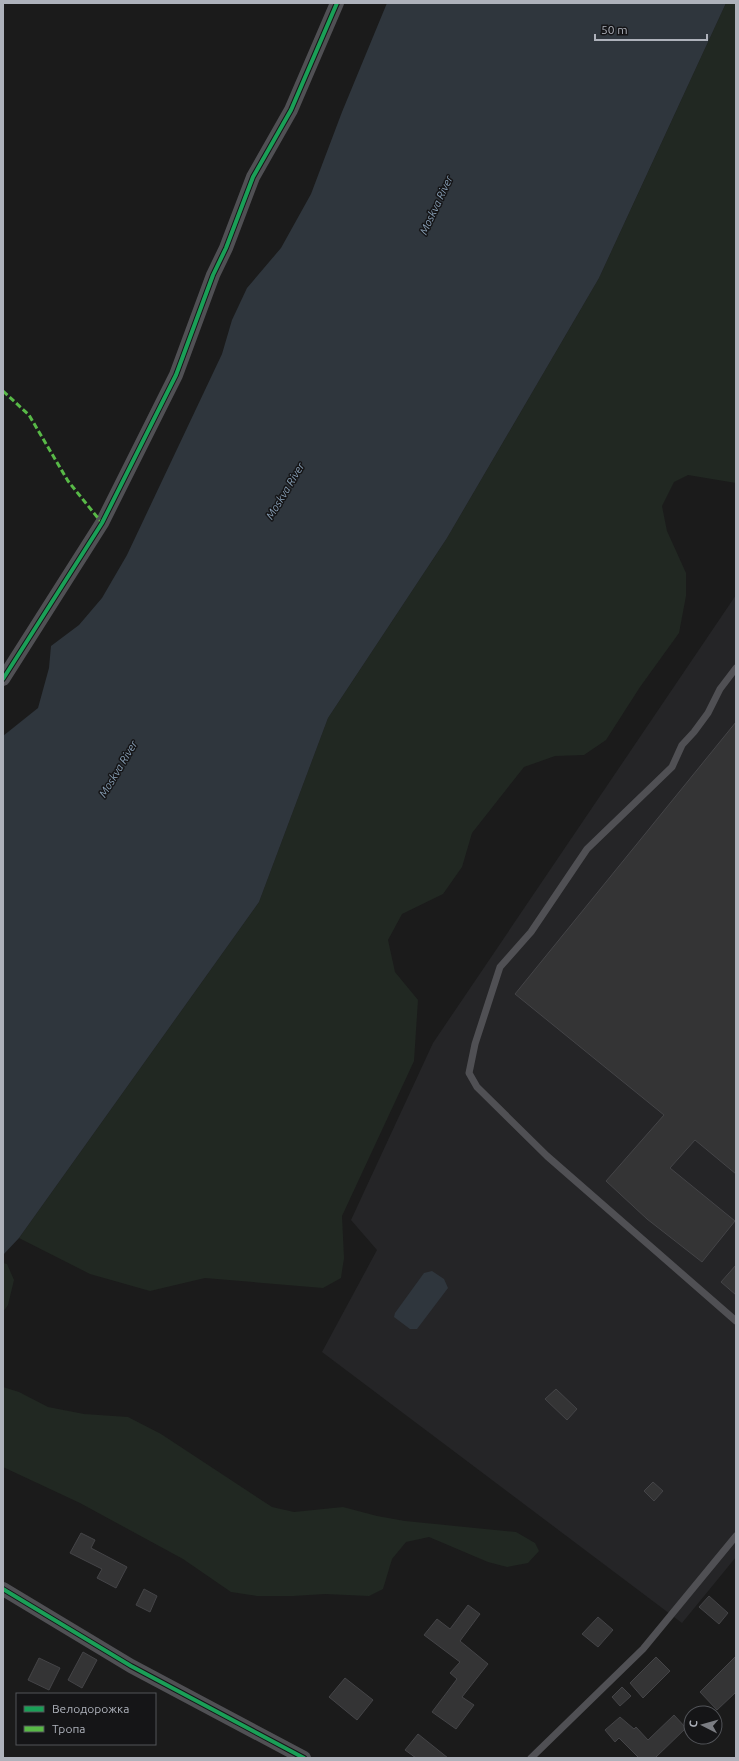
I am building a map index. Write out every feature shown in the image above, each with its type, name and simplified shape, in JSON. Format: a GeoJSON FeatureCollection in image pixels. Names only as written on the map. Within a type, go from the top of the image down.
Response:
{"type":"FeatureCollection","features":[{"type":"Feature","properties":{"kind":"street"},"geometry":{"type":"LineString","coordinates":[[3,679],[102,523],[176,375],[213,275],[226,248],[253,177],[291,110],[337,3]]}},
{"type":"Feature","properties":{"kind":"street"},"geometry":{"type":"LineString","coordinates":[[3,1590],[131,1666],[304,1758]]}},
{"type":"Feature","properties":{"kind":"lane"},"geometry":{"type":"LineString","coordinates":[[736,668],[720,689],[708,713],[682,745],[672,767],[587,849],[531,932],[500,966],[475,1044],[469,1073],[477,1087],[547,1156],[736,1321]]}},
{"type":"Feature","properties":{"kind":"lane"},"geometry":{"type":"LineString","coordinates":[[531,1758],[643,1649],[736,1536]]}},
{"type":"Feature","properties":{"kind":"shaded area"},"geometry":{"type":"Polygon","coordinates":[[[726,3],[736,3],[736,483],[688,475],[674,482],[662,506],[667,531],[686,573],[686,596],[679,633],[640,687],[606,740],[584,755],[555,756],[524,767],[472,833],[462,867],[443,894],[402,914],[388,940],[395,972],[418,1000],[414,1061],[342,1216],[344,1258],[341,1278],[323,1288],[205,1278],[150,1291],[90,1274],[19,1238],[259,902],[328,718],[447,538],[599,278],[726,3]]]}},
{"type":"Feature","properties":{"kind":"shaded area"},"geometry":{"type":"Polygon","coordinates":[[[736,595],[736,1557],[682,1623],[322,1352],[377,1250],[351,1220],[433,1043],[736,595]]]}},
{"type":"Feature","properties":{"kind":"shaded area"},"geometry":{"type":"Polygon","coordinates":[[[3,1263],[7,1264],[14,1280],[8,1305],[3,1312],[3,1263]]]}},
{"type":"Feature","properties":{"kind":"shaded area"},"geometry":{"type":"Polygon","coordinates":[[[3,1387],[19,1392],[48,1407],[84,1414],[128,1417],[161,1434],[272,1507],[294,1512],[343,1507],[377,1516],[405,1521],[516,1532],[535,1543],[539,1551],[528,1563],[507,1567],[488,1562],[429,1537],[406,1542],[392,1559],[383,1589],[369,1596],[325,1594],[257,1596],[231,1592],[183,1559],[80,1503],[3,1467],[3,1387]]]}},
{"type":"Feature","properties":{"kind":"water","name":"Moskva River"},"geometry":{"type":"Polygon","coordinates":[[[387,3],[726,3],[599,278],[447,538],[328,718],[259,902],[19,1238],[3,1255],[3,736],[38,708],[49,668],[51,646],[79,625],[102,598],[127,555],[222,354],[232,320],[247,288],[281,248],[311,194],[342,112],[387,3]]]}},
{"type":"Feature","properties":{"kind":"water"},"geometry":{"type":"Polygon","coordinates":[[[432,1271],[444,1279],[448,1288],[417,1329],[410,1329],[394,1317],[395,1313],[424,1273],[432,1271]]]}},
{"type":"Feature","properties":{"kind":"building"},"geometry":{"type":"Polygon","coordinates":[[[736,722],[736,1174],[695,1140],[670,1168],[735,1221],[702,1262],[647,1219],[606,1181],[664,1115],[515,994],[736,722]]]}},
{"type":"Feature","properties":{"kind":"building"},"geometry":{"type":"Polygon","coordinates":[[[736,1265],[736,1295],[721,1282],[736,1265]]]}},
{"type":"Feature","properties":{"kind":"building"},"geometry":{"type":"Polygon","coordinates":[[[556,1389],[577,1409],[567,1420],[545,1399],[556,1389]]]}},
{"type":"Feature","properties":{"kind":"building"},"geometry":{"type":"Polygon","coordinates":[[[653,1482],[663,1491],[654,1501],[644,1491],[653,1482]]]}},
{"type":"Feature","properties":{"kind":"building"},"geometry":{"type":"Polygon","coordinates":[[[81,1533],[95,1540],[91,1548],[127,1567],[116,1588],[97,1578],[102,1569],[70,1553],[81,1533]]]}},
{"type":"Feature","properties":{"kind":"building"},"geometry":{"type":"Polygon","coordinates":[[[144,1589],[157,1596],[150,1612],[136,1605],[144,1589]]]}},
{"type":"Feature","properties":{"kind":"building"},"geometry":{"type":"Polygon","coordinates":[[[709,1596],[728,1613],[719,1624],[699,1607],[709,1596]]]}},
{"type":"Feature","properties":{"kind":"building"},"geometry":{"type":"Polygon","coordinates":[[[468,1605],[480,1614],[460,1641],[488,1664],[462,1697],[474,1705],[456,1729],[432,1712],[457,1679],[450,1673],[460,1662],[424,1635],[437,1619],[450,1629],[468,1605]]]}},
{"type":"Feature","properties":{"kind":"building"},"geometry":{"type":"Polygon","coordinates":[[[598,1617],[613,1630],[598,1647],[582,1634],[598,1617]]]}},
{"type":"Feature","properties":{"kind":"building"},"geometry":{"type":"Polygon","coordinates":[[[83,1652],[97,1660],[82,1688],[68,1680],[83,1652]]]}},
{"type":"Feature","properties":{"kind":"building"},"geometry":{"type":"Polygon","coordinates":[[[736,1656],[736,1692],[722,1705],[712,1705],[700,1692],[736,1656]]]}},
{"type":"Feature","properties":{"kind":"building"},"geometry":{"type":"Polygon","coordinates":[[[656,1657],[670,1671],[643,1698],[630,1683],[656,1657]]]}},
{"type":"Feature","properties":{"kind":"building"},"geometry":{"type":"Polygon","coordinates":[[[39,1658],[60,1668],[49,1690],[28,1680],[39,1658]]]}},
{"type":"Feature","properties":{"kind":"building"},"geometry":{"type":"Polygon","coordinates":[[[345,1678],[373,1700],[357,1720],[329,1697],[345,1678]]]}},
{"type":"Feature","properties":{"kind":"building"},"geometry":{"type":"Polygon","coordinates":[[[622,1687],[631,1696],[620,1706],[612,1697],[622,1687]]]}},
{"type":"Feature","properties":{"kind":"building"},"geometry":{"type":"Polygon","coordinates":[[[674,1715],[683,1725],[683,1731],[655,1758],[639,1758],[619,1738],[615,1742],[605,1730],[620,1717],[634,1729],[636,1727],[648,1740],[674,1715]]]}},
{"type":"Feature","properties":{"kind":"building"},"geometry":{"type":"Polygon","coordinates":[[[418,1734],[448,1758],[416,1758],[405,1750],[418,1734]]]}},
{"type":"Feature","properties":{"kind":"marked path"},"geometry":{"type":"LineString","coordinates":[[3,391],[29,415],[68,481],[102,523]]}},
{"type":"Feature","properties":{"kind":"cycle path"},"geometry":{"type":"LineString","coordinates":[[3,679],[102,523],[176,375],[213,275],[226,248],[253,177],[291,110],[337,3]]}},
{"type":"Feature","properties":{"kind":"cycle path"},"geometry":{"type":"LineString","coordinates":[[3,1589],[131,1666],[304,1758]]}}]}
